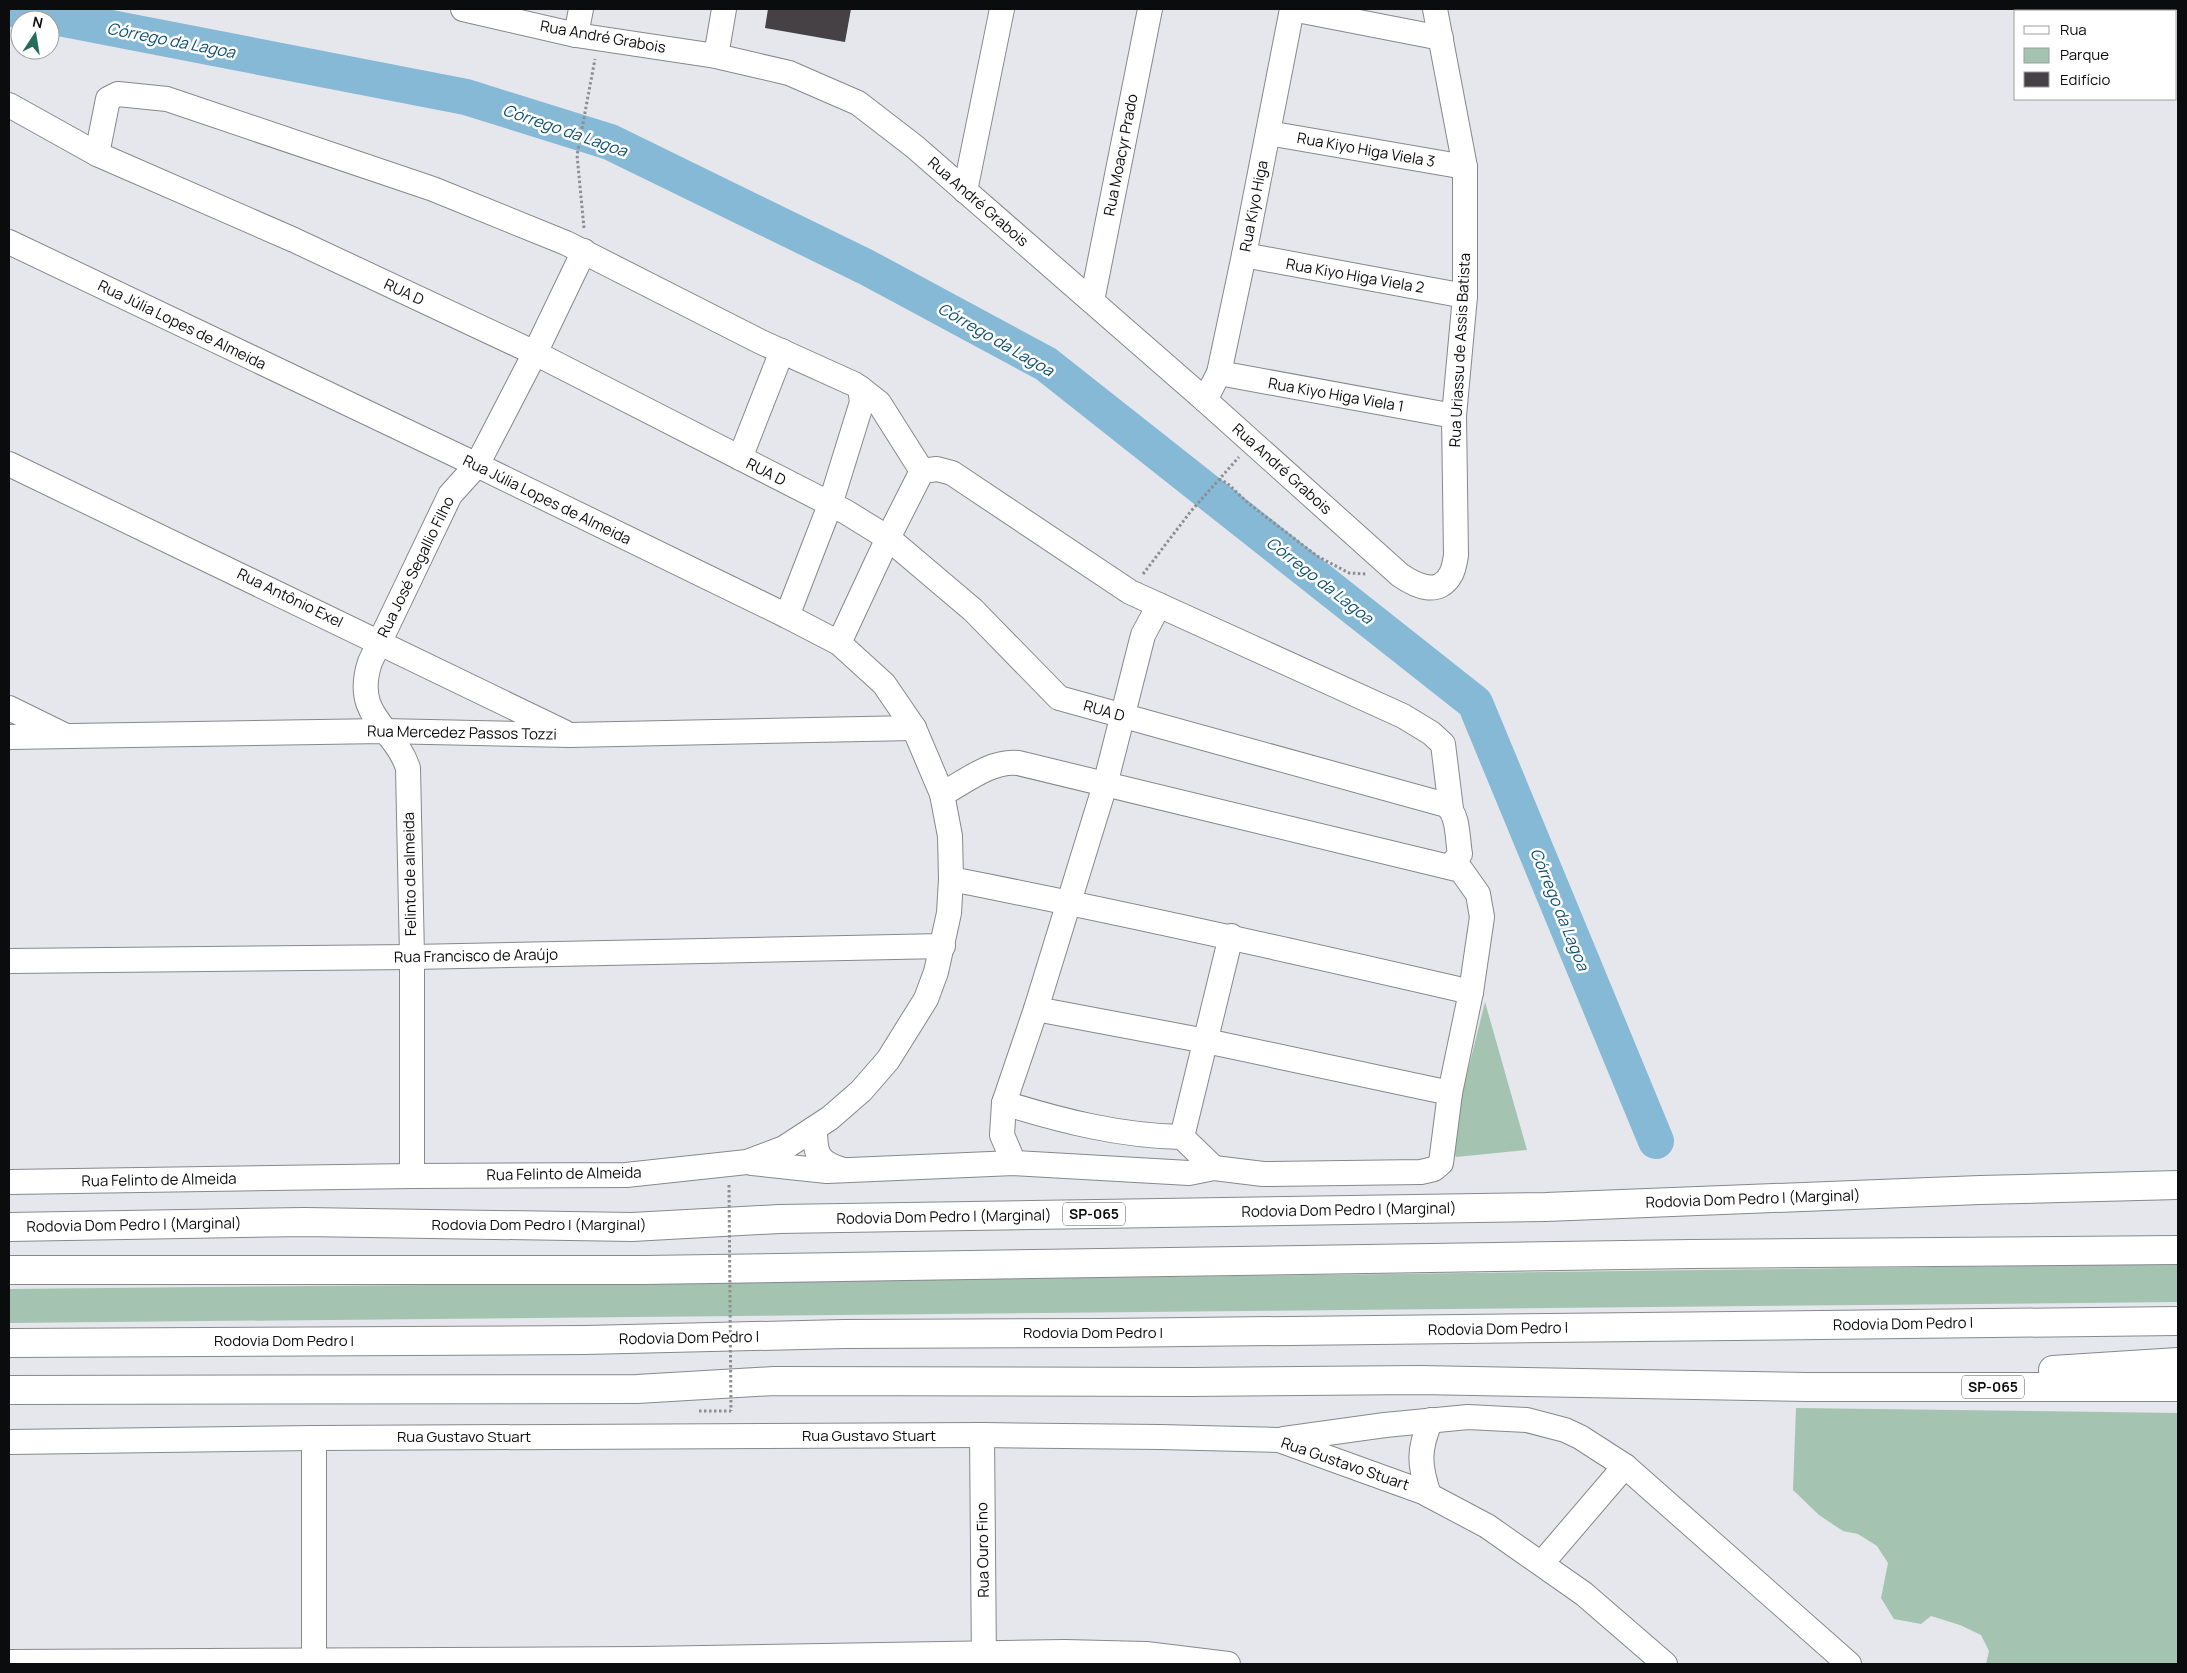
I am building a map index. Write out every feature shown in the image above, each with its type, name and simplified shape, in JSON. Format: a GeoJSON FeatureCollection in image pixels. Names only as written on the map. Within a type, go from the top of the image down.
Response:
{"type":"FeatureCollection","features":[{"type":"Feature","properties":{"kind":"highway","name":"Rodovia Dom Pedro I (Marginal)"},"geometry":{"type":"LineString","coordinates":[[9,1226],[305,1222],[632,1227],[779,1219],[1546,1207],[1980,1190],[2178,1185]]}},
{"type":"Feature","properties":{"kind":"highway"},"geometry":{"type":"LineString","coordinates":[[1980,1190],[2178,1201]]}},
{"type":"Feature","properties":{"kind":"highway"},"geometry":{"type":"LineString","coordinates":[[9,1270],[644,1270],[1672,1254],[2178,1250]]}},
{"type":"Feature","properties":{"kind":"highway","name":"Rodovia Dom Pedro I"},"geometry":{"type":"LineString","coordinates":[[9,1342],[586,1340],[844,1334],[1104,1334],[2178,1321]]}},
{"type":"Feature","properties":{"kind":"highway"},"geometry":{"type":"LineString","coordinates":[[1807,1387],[2178,1362]]}},
{"type":"Feature","properties":{"kind":"highway","name":"SP-065"},"geometry":{"type":"LineString","coordinates":[[9,1390],[637,1389],[784,1381],[1190,1382],[1420,1380],[1807,1387],[2178,1387]]}},
{"type":"Feature","properties":{"kind":"street","name":"Rua André Grabois"},"geometry":{"type":"LineString","coordinates":[[462,9],[576,35],[716,56],[789,73],[858,103],[915,147],[966,191],[1255,444],[1400,575]]}},
{"type":"Feature","properties":{"kind":"street"},"geometry":{"type":"LineString","coordinates":[[576,35],[580,9]]}},
{"type":"Feature","properties":{"kind":"street"},"geometry":{"type":"LineString","coordinates":[[716,56],[724,9]]}},
{"type":"Feature","properties":{"kind":"street"},"geometry":{"type":"LineString","coordinates":[[966,191],[1002,9]]}},
{"type":"Feature","properties":{"kind":"street","name":"Rua Moacyr Prado"},"geometry":{"type":"LineString","coordinates":[[1092,301],[1150,9]]}},
{"type":"Feature","properties":{"kind":"street"},"geometry":{"type":"LineString","coordinates":[[1292,9],[1441,38]]}},
{"type":"Feature","properties":{"kind":"street","name":"Rua Kiyo Higa"},"geometry":{"type":"LineString","coordinates":[[1205,400],[1219,373],[1292,9]]}},
{"type":"Feature","properties":{"kind":"street","name":"Rua Uriassu de Assis Batista"},"geometry":{"type":"LineString","coordinates":[[1400,575],[1415,586],[1430,588],[1443,583],[1451,574],[1456,555],[1454,416],[1465,296],[1465,167],[1435,9]]}},
{"type":"Feature","properties":{"kind":"street"},"geometry":{"type":"LineString","coordinates":[[97,154],[108,98],[118,94],[168,99],[433,189],[584,251],[626,274],[860,388],[879,403],[922,471]]}},
{"type":"Feature","properties":{"kind":"street","name":"RUA D"},"geometry":{"type":"LineString","coordinates":[[9,105],[97,154],[294,240],[535,353],[846,512],[888,538],[973,610],[1058,698],[1121,717],[1446,804],[1451,809]]}},
{"type":"Feature","properties":{"kind":"street","name":"Rua Kiyo Higa Viela 3"},"geometry":{"type":"LineString","coordinates":[[1268,132],[1465,167]]}},
{"type":"Feature","properties":{"kind":"street","name":"Rua Júlia Lopes de Almeida"},"geometry":{"type":"LineString","coordinates":[[9,242],[787,616],[839,643],[884,684],[914,728],[942,794],[950,836],[951,879]]}},
{"type":"Feature","properties":{"kind":"street","name":"Rua José Segallio Filho"},"geometry":{"type":"LineString","coordinates":[[383,730],[372,714],[366,688],[366,675],[450,494],[476,466],[535,353],[584,251]]}},
{"type":"Feature","properties":{"kind":"street","name":"Rua Kiyo Higa Viela 2"},"geometry":{"type":"LineString","coordinates":[[1244,255],[1465,296]]}},
{"type":"Feature","properties":{"kind":"street"},"geometry":{"type":"LineString","coordinates":[[740,458],[782,351]]}},
{"type":"Feature","properties":{"kind":"street","name":"Rua Kiyo Higa Viela 1"},"geometry":{"type":"LineString","coordinates":[[1219,373],[1454,416]]}},
{"type":"Feature","properties":{"kind":"street"},"geometry":{"type":"LineString","coordinates":[[787,616],[830,505],[862,402],[860,388]]}},
{"type":"Feature","properties":{"kind":"street","name":"Rua Antônio Exel"},"geometry":{"type":"LineString","coordinates":[[9,464],[570,735]]}},
{"type":"Feature","properties":{"kind":"street"},"geometry":{"type":"LineString","coordinates":[[922,471],[937,469],[952,473],[1130,592],[1403,716],[1431,733],[1443,744],[1451,809],[1460,854],[1451,866]]}},
{"type":"Feature","properties":{"kind":"street"},"geometry":{"type":"LineString","coordinates":[[839,643],[888,538],[922,471]]}},
{"type":"Feature","properties":{"kind":"street"},"geometry":{"type":"LineString","coordinates":[[1014,1163],[1002,1135],[1004,1103],[1036,1009],[1105,785],[1143,635],[1159,605]]}},
{"type":"Feature","properties":{"kind":"street"},"geometry":{"type":"LineString","coordinates":[[9,708],[68,737]]}},
{"type":"Feature","properties":{"kind":"street","name":"Rua Mercedez Passos Tozzi"},"geometry":{"type":"LineString","coordinates":[[9,737],[383,730],[570,735],[914,728]]}},
{"type":"Feature","properties":{"kind":"street","name":"Felinto de almeida"},"geometry":{"type":"LineString","coordinates":[[383,730],[399,750],[408,768],[412,957],[412,1176]]}},
{"type":"Feature","properties":{"kind":"street"},"geometry":{"type":"LineString","coordinates":[[747,1162],[828,1171],[1014,1163],[1189,1173],[1214,1168],[1263,1174],[1421,1172],[1434,1169],[1441,1163],[1450,1093],[1471,992],[1482,917],[1478,894],[1461,870],[1451,866],[1006,762],[994,766],[942,794]]}},
{"type":"Feature","properties":{"kind":"street"},"geometry":{"type":"LineString","coordinates":[[951,879],[1068,901],[1231,936],[1471,992]]}},
{"type":"Feature","properties":{"kind":"street","name":"Rua Felinto de Almeida"},"geometry":{"type":"LineString","coordinates":[[9,1182],[412,1176],[626,1176],[747,1162],[784,1148],[815,1128],[861,1091],[888,1060],[926,999],[936,972],[949,912],[951,879]]}},
{"type":"Feature","properties":{"kind":"street"},"geometry":{"type":"LineString","coordinates":[[1182,1137],[1231,936]]}},
{"type":"Feature","properties":{"kind":"street","name":"Rua Francisco de Araújo"},"geometry":{"type":"LineString","coordinates":[[9,961],[412,957],[942,946]]}},
{"type":"Feature","properties":{"kind":"street"},"geometry":{"type":"LineString","coordinates":[[1036,1009],[1206,1041],[1450,1093]]}},
{"type":"Feature","properties":{"kind":"street"},"geometry":{"type":"LineString","coordinates":[[1004,1103],[1063,1121],[1154,1136],[1182,1137],[1214,1168]]}},
{"type":"Feature","properties":{"kind":"street"},"geometry":{"type":"LineString","coordinates":[[815,1128],[817,1151],[822,1160],[828,1165],[844,1170]]}},
{"type":"Feature","properties":{"kind":"street"},"geometry":{"type":"LineString","coordinates":[[1280,1440],[1431,1420],[1468,1417],[1527,1420],[1565,1430],[1580,1437],[1625,1466],[1849,1664]]}},
{"type":"Feature","properties":{"kind":"street"},"geometry":{"type":"LineString","coordinates":[[1428,1495],[1420,1460],[1423,1439],[1431,1420]]}},
{"type":"Feature","properties":{"kind":"street","name":"Rua Gustavo Stuart"},"geometry":{"type":"LineString","coordinates":[[9,1442],[314,1438],[982,1435],[1280,1440],[1428,1495],[1487,1526],[1584,1594],[1665,1664]]}},
{"type":"Feature","properties":{"kind":"street","name":"Rua Ouro Fino"},"geometry":{"type":"LineString","coordinates":[[982,1435],[984,1658]]}},
{"type":"Feature","properties":{"kind":"street"},"geometry":{"type":"LineString","coordinates":[[314,1438],[314,1662]]}},
{"type":"Feature","properties":{"kind":"street"},"geometry":{"type":"LineString","coordinates":[[1542,1563],[1625,1466]]}},
{"type":"Feature","properties":{"kind":"street"},"geometry":{"type":"LineString","coordinates":[[9,1662],[984,1658],[1146,1654],[1228,1664]]}},
{"type":"Feature","properties":{"kind":"path"},"geometry":{"type":"LineString","coordinates":[[584,251],[577,155],[599,38]]}},
{"type":"Feature","properties":{"kind":"path"},"geometry":{"type":"LineString","coordinates":[[1130,592],[1215,482],[1255,444]]}},
{"type":"Feature","properties":{"kind":"path"},"geometry":{"type":"LineString","coordinates":[[1219,479],[1227,483],[1248,503],[1317,556],[1349,573],[1400,575]]}},
{"type":"Feature","properties":{"kind":"path"},"geometry":{"type":"LineString","coordinates":[[729,1185],[731,1411]]}},
{"type":"Feature","properties":{"kind":"green space"},"geometry":{"type":"Polygon","coordinates":[[[1485,1002],[1527,1150],[1456,1157],[1450,1142],[1485,1002]]]}},
{"type":"Feature","properties":{"kind":"green space"},"geometry":{"type":"Polygon","coordinates":[[[2178,1264],[2178,1302],[9,1323],[9,1289],[2178,1264]]]}},
{"type":"Feature","properties":{"kind":"green space"},"geometry":{"type":"Polygon","coordinates":[[[1796,1408],[2178,1413],[2178,1664],[1986,1664],[1989,1651],[1981,1635],[1960,1625],[1931,1616],[1921,1624],[1894,1619],[1881,1598],[1888,1563],[1877,1546],[1858,1534],[1843,1531],[1819,1515],[1793,1490],[1796,1408]]]}},
{"type":"Feature","properties":{"kind":"building"},"geometry":{"type":"Polygon","coordinates":[[[768,9],[851,9],[845,42],[765,28],[768,9]]]}},
{"type":"Feature","properties":{"kind":"waterway","name":"Córrego da Lagoa"},"geometry":{"type":"LineString","coordinates":[[13,9],[466,97],[610,142],[866,267],[1046,364],[1475,703],[1656,1141]]}}]}
